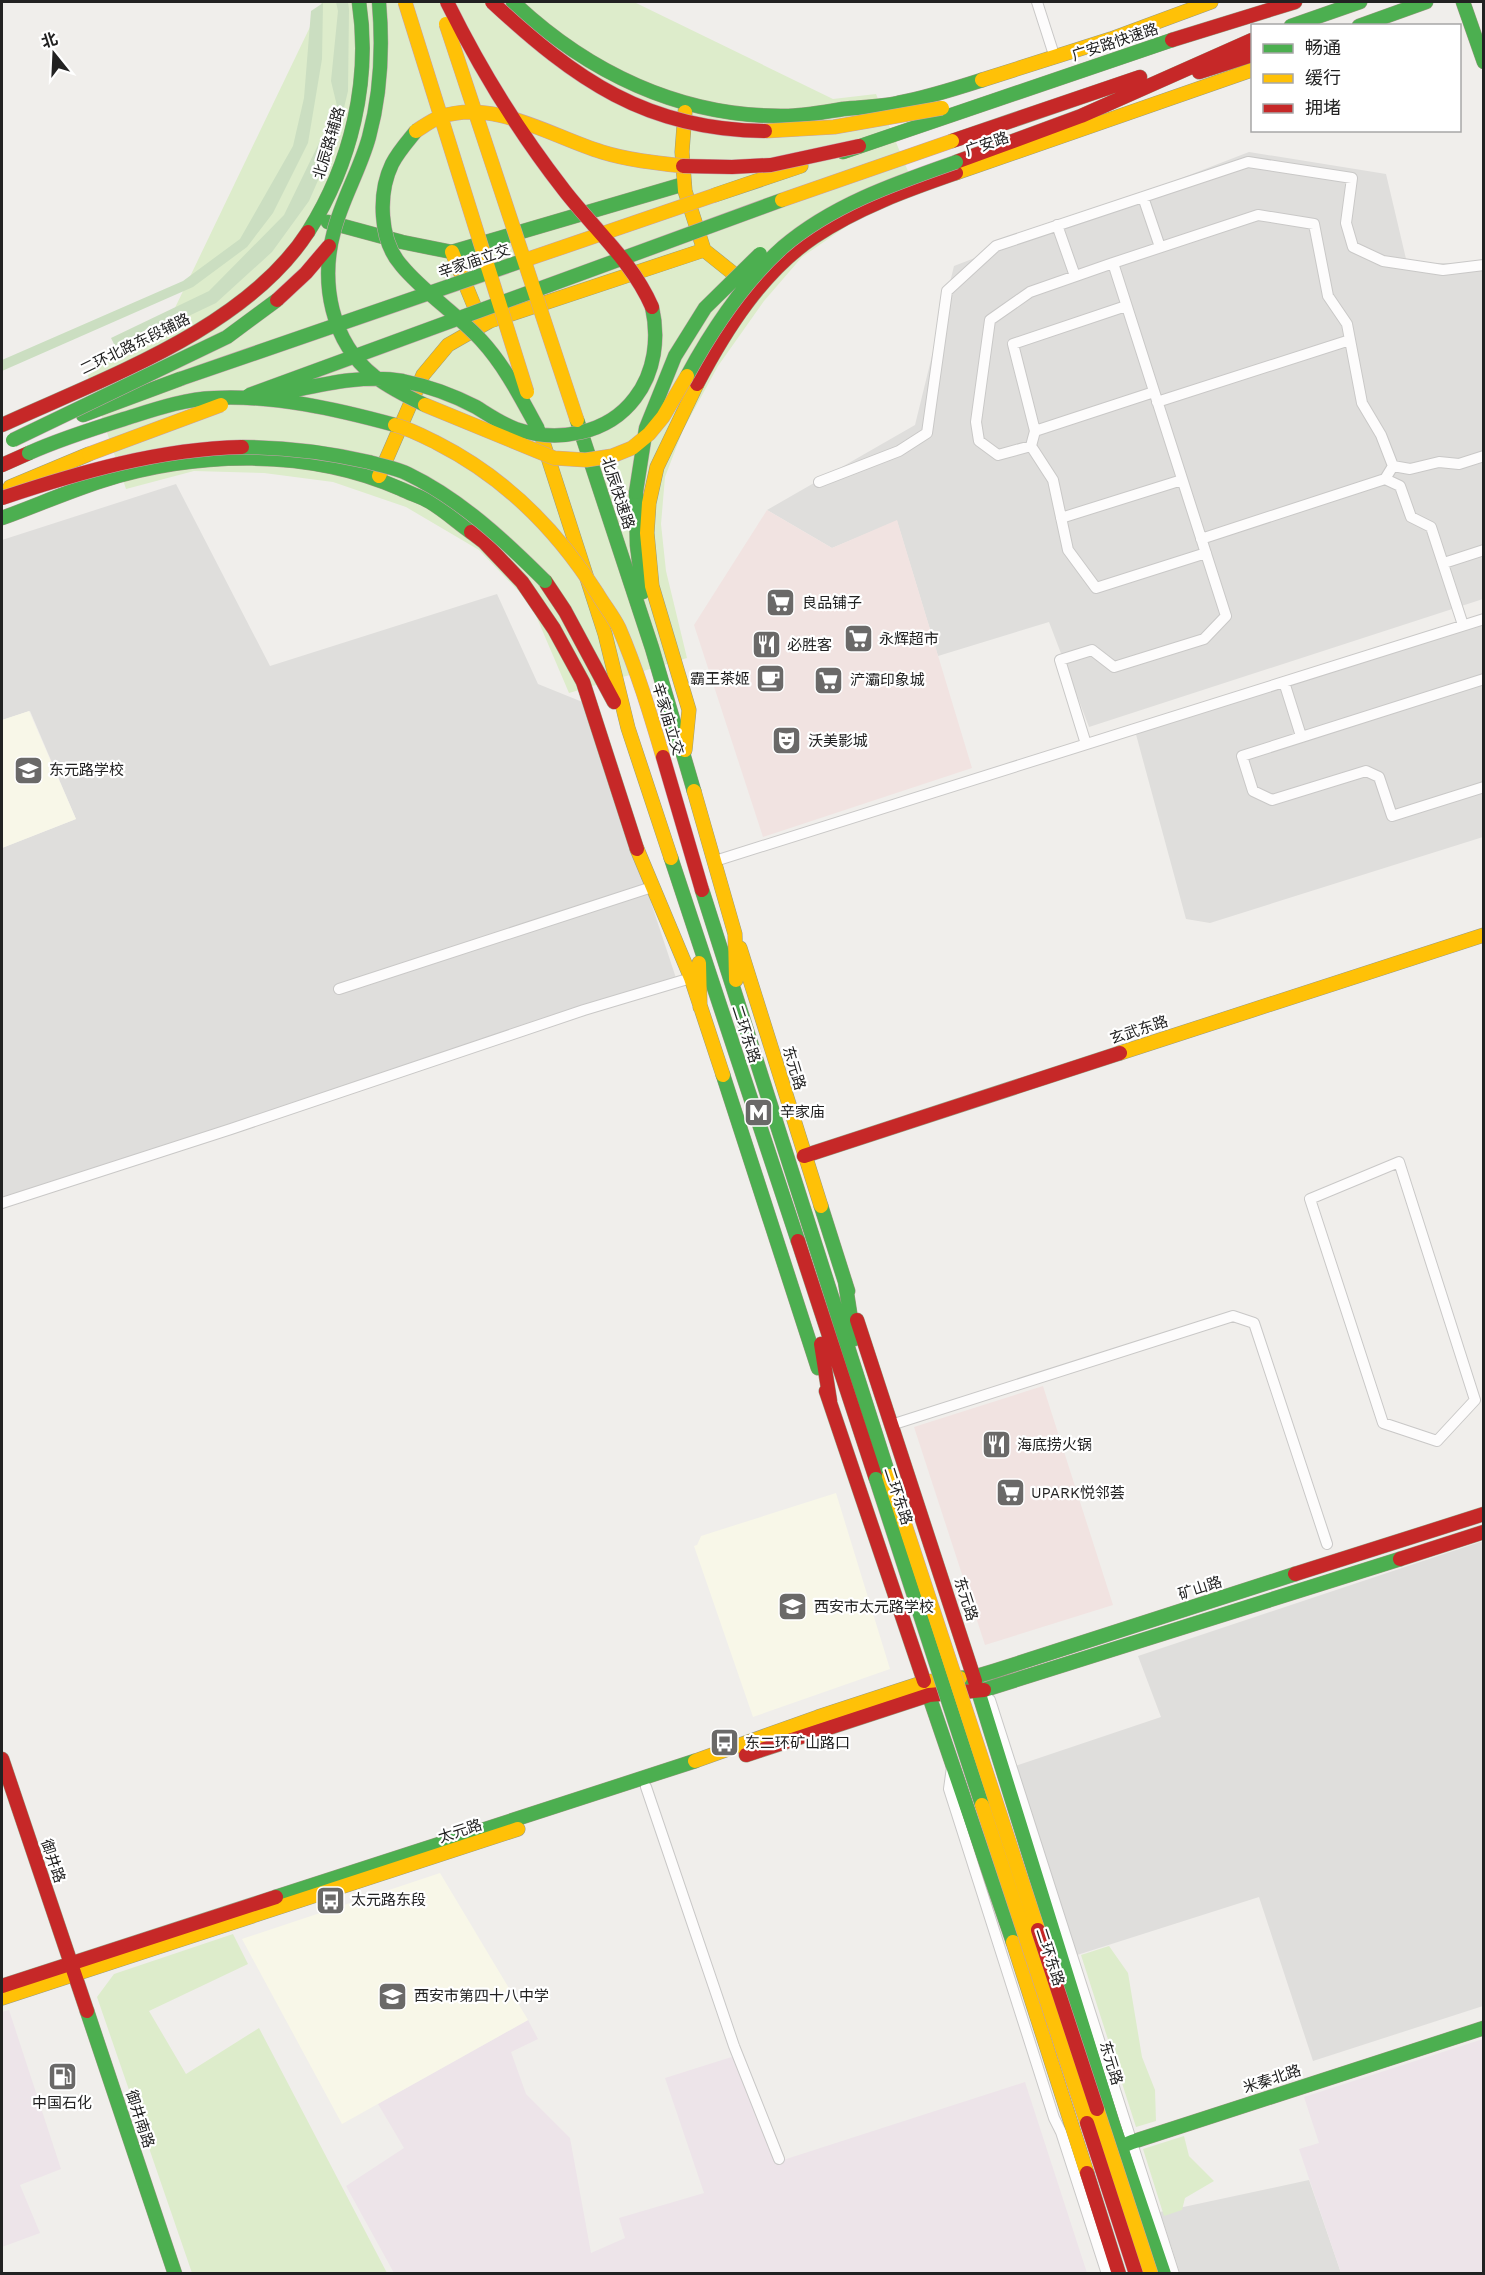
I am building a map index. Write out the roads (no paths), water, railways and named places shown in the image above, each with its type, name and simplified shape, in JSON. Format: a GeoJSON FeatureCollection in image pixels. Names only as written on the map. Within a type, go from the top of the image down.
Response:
{"type":"FeatureCollection","features":[{"type":"Feature","properties":{"kind":"main road","name":"北辰路辅路"},"geometry":{"type":"LineString","coordinates":[[316,219],[334,184],[357,114],[363,62],[359,2]]}},
{"type":"Feature","properties":{"kind":"main road"},"geometry":{"type":"LineString","coordinates":[[379,2],[383,46],[380,83],[371,129],[333,231],[327,263],[329,294],[336,322],[358,360],[373,375],[400,392],[423,405],[554,458],[576,461],[598,460],[619,455],[637,445],[654,431],[675,400],[701,350],[738,295],[784,247],[846,206],[893,184],[1185,76],[1251,55]]}},
{"type":"Feature","properties":{"kind":"main road"},"geometry":{"type":"LineString","coordinates":[[7,443],[227,337],[267,309],[311,269],[330,243],[362,190],[384,122],[391,68],[388,2]]}},
{"type":"Feature","properties":{"kind":"main road"},"geometry":{"type":"LineString","coordinates":[[405,2],[538,429],[605,634],[628,728]]}},
{"type":"Feature","properties":{"kind":"main road","name":"北辰快速路"},"geometry":{"type":"LineString","coordinates":[[439,2],[652,648],[735,934],[736,1001]]}},
{"type":"Feature","properties":{"kind":"main road"},"geometry":{"type":"LineString","coordinates":[[225,404],[343,381],[380,379],[405,382],[429,389],[467,403],[520,430],[558,435],[590,432],[601,428],[611,423],[639,397],[652,369],[654,359],[656,340],[652,307],[636,278],[610,242],[567,193],[508,110],[466,41],[447,2]]}},
{"type":"Feature","properties":{"kind":"main road"},"geometry":{"type":"LineString","coordinates":[[492,2],[561,62],[618,98],[666,116],[723,129],[773,130],[831,127],[944,112]]}},
{"type":"Feature","properties":{"kind":"main road"},"geometry":{"type":"LineString","coordinates":[[513,2],[542,28],[607,72],[686,103],[735,113],[783,116],[898,103],[949,90],[1055,58],[1211,2]]}},
{"type":"Feature","properties":{"kind":"main road"},"geometry":{"type":"LineString","coordinates":[[1139,51],[1255,2]]}},
{"type":"Feature","properties":{"kind":"main road","name":"广安路快速路"},"geometry":{"type":"LineString","coordinates":[[944,112],[1027,89],[1295,2]]}},
{"type":"Feature","properties":{"kind":"main road"},"geometry":{"type":"LineString","coordinates":[[1296,24],[1360,2]]}},
{"type":"Feature","properties":{"kind":"main road"},"geometry":{"type":"LineString","coordinates":[[1365,24],[1426,2]]}},
{"type":"Feature","properties":{"kind":"main road"},"geometry":{"type":"LineString","coordinates":[[1463,2],[1484,62]]}},
{"type":"Feature","properties":{"kind":"main road"},"geometry":{"type":"LineString","coordinates":[[1081,116],[1251,40]]}},
{"type":"Feature","properties":{"kind":"main road"},"geometry":{"type":"LineString","coordinates":[[2,490],[89,454],[722,221],[909,155],[1251,40]]}},
{"type":"Feature","properties":{"kind":"main road","name":"广安路"},"geometry":{"type":"LineString","coordinates":[[685,760],[688,710],[652,586],[647,533],[649,503],[657,467],[677,422],[708,363],[755,292],[777,268],[813,238],[859,211],[921,184],[1251,70]]}},
{"type":"Feature","properties":{"kind":"main road"},"geometry":{"type":"LineString","coordinates":[[686,103],[682,152],[684,184],[704,250],[755,292]]}},
{"type":"Feature","properties":{"kind":"main road"},"geometry":{"type":"LineString","coordinates":[[538,429],[512,382],[488,348],[452,311],[411,276],[393,254],[384,224],[384,194],[388,168],[404,143],[427,121],[452,112],[478,111],[501,116],[625,159],[709,167],[772,165],[860,146]]}},
{"type":"Feature","properties":{"kind":"main road","name":"辛家庙立交"},"geometry":{"type":"LineString","coordinates":[[7,443],[180,379],[860,146],[944,112]]}},
{"type":"Feature","properties":{"kind":"main road"},"geometry":{"type":"LineString","coordinates":[[652,648],[637,545],[636,492],[646,428],[675,356],[705,308],[755,258],[796,225],[909,155]]}},
{"type":"Feature","properties":{"kind":"main road"},"geometry":{"type":"LineString","coordinates":[[316,219],[402,242],[452,252],[684,184]]}},
{"type":"Feature","properties":{"kind":"main road","name":"二环北路东段辅路"},"geometry":{"type":"LineString","coordinates":[[2,425],[169,349],[207,328],[281,266],[316,219]]}},
{"type":"Feature","properties":{"kind":"main road"},"geometry":{"type":"LineString","coordinates":[[378,479],[423,375],[448,345],[482,326],[704,250]]}},
{"type":"Feature","properties":{"kind":"main road"},"geometry":{"type":"LineString","coordinates":[[452,252],[482,326]]}},
{"type":"Feature","properties":{"kind":"main road","name":"辛家庙立交"},"geometry":{"type":"LineString","coordinates":[[2,465],[63,438],[158,408],[221,398],[261,399],[305,404],[406,428],[460,454],[522,501],[577,562],[618,626],[646,698],[736,1001],[862,1395]]}},
{"type":"Feature","properties":{"kind":"main road"},"geometry":{"type":"LineString","coordinates":[[2,498],[95,468],[195,449],[285,448],[342,454],[409,474],[456,504],[513,549],[545,581],[566,611],[628,728]]}},
{"type":"Feature","properties":{"kind":"main road"},"geometry":{"type":"LineString","coordinates":[[2,518],[101,481],[208,460],[268,459],[328,466],[378,479],[430,502],[484,542],[522,582],[554,629],[583,682],[631,835],[691,978],[830,1401],[1031,1996],[1077,2162],[1119,2274]]}},
{"type":"Feature","properties":{"kind":"main road","name":"二环东路"},"geometry":{"type":"LineString","coordinates":[[628,728],[813,1288],[882,1478],[1151,2274]]}},
{"type":"Feature","properties":{"kind":"main road","name":"东元路"},"geometry":{"type":"LineString","coordinates":[[735,934],[804,1156],[1126,2145],[1164,2274]]}},
{"type":"Feature","properties":{"kind":"main road","name":"玄武东路"},"geometry":{"type":"LineString","coordinates":[[804,1156],[1484,935]]}},
{"type":"Feature","properties":{"kind":"main road"},"geometry":{"type":"LineString","coordinates":[[699,942],[700,1007]]}},
{"type":"Feature","properties":{"kind":"main road"},"geometry":{"type":"LineString","coordinates":[[845,1281],[862,1395],[882,1478]]}},
{"type":"Feature","properties":{"kind":"main road"},"geometry":{"type":"LineString","coordinates":[[813,1288],[830,1401]]}},
{"type":"Feature","properties":{"kind":"main road","name":"二环东路"},"geometry":{"type":"LineString","coordinates":[[882,1478],[1136,2274]]}},
{"type":"Feature","properties":{"kind":"main road","name":"矿山路"},"geometry":{"type":"LineString","coordinates":[[927,1689],[974,1677],[1484,1514]]}},
{"type":"Feature","properties":{"kind":"main road"},"geometry":{"type":"LineString","coordinates":[[927,1689],[978,1692],[1484,1532]]}},
{"type":"Feature","properties":{"kind":"main road","name":"太元路"},"geometry":{"type":"LineString","coordinates":[[2,1986],[73,1969],[646,1788],[927,1689]]}},
{"type":"Feature","properties":{"kind":"main road","name":"太元路"},"geometry":{"type":"LineString","coordinates":[[2,1998],[73,1969],[744,1745],[818,1717],[927,1689]]}},
{"type":"Feature","properties":{"kind":"main road","name":"御井路"},"geometry":{"type":"LineString","coordinates":[[2,1759],[73,1969]]}},
{"type":"Feature","properties":{"kind":"main road","name":"御井南路"},"geometry":{"type":"LineString","coordinates":[[73,1969],[175,2274]]}},
{"type":"Feature","properties":{"kind":"main road","name":"米秦北路"},"geometry":{"type":"LineString","coordinates":[[1077,2162],[1484,2028]]}},
{"type":"Feature","properties":{"kind":"street"},"geometry":{"type":"LineString","coordinates":[[1037,2],[1055,58]]}},
{"type":"Feature","properties":{"kind":"street"},"geometry":{"type":"LineString","coordinates":[[819,482],[899,451],[927,433],[947,291],[996,246],[1248,162],[1352,178],[1346,223],[1353,247],[1383,261],[1443,270],[1484,265]]}},
{"type":"Feature","properties":{"kind":"street"},"geometry":{"type":"LineString","coordinates":[[1143,197],[1160,247]]}},
{"type":"Feature","properties":{"kind":"street"},"geometry":{"type":"LineString","coordinates":[[1031,446],[998,455],[979,441],[976,422],[990,320],[1030,292],[1258,215],[1314,224],[1328,296],[1347,324],[1362,403],[1381,435],[1393,466]]}},
{"type":"Feature","properties":{"kind":"street"},"geometry":{"type":"LineString","coordinates":[[1057,225],[1075,276]]}},
{"type":"Feature","properties":{"kind":"street"},"geometry":{"type":"LineString","coordinates":[[1086,744],[1060,660],[1092,650],[1114,667],[1204,639],[1226,616],[1113,263]]}},
{"type":"Feature","properties":{"kind":"street"},"geometry":{"type":"LineString","coordinates":[[1126,306],[1013,344],[1035,431],[1031,446],[1053,480],[1068,550],[1096,588],[1206,553]]}},
{"type":"Feature","properties":{"kind":"street"},"geometry":{"type":"LineString","coordinates":[[1035,431],[1350,340]]}},
{"type":"Feature","properties":{"kind":"street"},"geometry":{"type":"LineString","coordinates":[[1393,466],[1410,470],[1439,462],[1459,464],[1484,456]]}},
{"type":"Feature","properties":{"kind":"street"},"geometry":{"type":"LineString","coordinates":[[1202,539],[1385,479],[1393,466]]}},
{"type":"Feature","properties":{"kind":"street"},"geometry":{"type":"LineString","coordinates":[[1400,486],[1410,470]]}},
{"type":"Feature","properties":{"kind":"street"},"geometry":{"type":"LineString","coordinates":[[1385,479],[1400,486],[1411,517],[1431,527],[1463,625]]}},
{"type":"Feature","properties":{"kind":"street"},"geometry":{"type":"LineString","coordinates":[[1061,518],[1182,480]]}},
{"type":"Feature","properties":{"kind":"street"},"geometry":{"type":"LineString","coordinates":[[1444,563],[1484,550]]}},
{"type":"Feature","properties":{"kind":"street"},"geometry":{"type":"LineString","coordinates":[[715,861],[1484,619]]}},
{"type":"Feature","properties":{"kind":"street"},"geometry":{"type":"LineString","coordinates":[[1484,679],[1242,756],[1253,791],[1272,800],[1366,771],[1379,777],[1392,816],[1484,787]]}},
{"type":"Feature","properties":{"kind":"street"},"geometry":{"type":"LineString","coordinates":[[1284,682],[1301,736]]}},
{"type":"Feature","properties":{"kind":"street"},"geometry":{"type":"LineString","coordinates":[[339,989],[652,887]]}},
{"type":"Feature","properties":{"kind":"street"},"geometry":{"type":"LineString","coordinates":[[2,1203],[231,1130],[584,1010],[691,978]]}},
{"type":"Feature","properties":{"kind":"street"},"geometry":{"type":"LineString","coordinates":[[1399,1162],[1475,1400],[1437,1441],[1383,1423],[1310,1198],[1399,1162]]}},
{"type":"Feature","properties":{"kind":"street"},"geometry":{"type":"LineString","coordinates":[[891,1425],[1233,1316],[1254,1323],[1327,1544]]}},
{"type":"Feature","properties":{"kind":"street"},"geometry":{"type":"LineString","coordinates":[[646,1788],[734,2046],[779,2159]]}},
{"type":"Feature","properties":{"kind":"street"},"geometry":{"type":"LineString","coordinates":[[1126,2145],[1174,2274]]}},
{"type":"Feature","properties":{"kind":"street"},"geometry":{"type":"LineString","coordinates":[[1077,2162],[1107,2274]]}},
{"type":"Feature","properties":{"kind":"place","name":"良品铺子"},"geometry":{"type":"Point","coordinates":[781,603]}},
{"type":"Feature","properties":{"kind":"place","name":"永辉超市"},"geometry":{"type":"Point","coordinates":[858,639]}},
{"type":"Feature","properties":{"kind":"place","name":"必胜客"},"geometry":{"type":"Point","coordinates":[766,645]}},
{"type":"Feature","properties":{"kind":"place","name":"霸王茶姬"},"geometry":{"type":"Point","coordinates":[771,679]}},
{"type":"Feature","properties":{"kind":"place","name":"浐灞印象城"},"geometry":{"type":"Point","coordinates":[829,680]}},
{"type":"Feature","properties":{"kind":"place","name":"沃美影城"},"geometry":{"type":"Point","coordinates":[787,741]}},
{"type":"Feature","properties":{"kind":"place","name":"东元路学校"},"geometry":{"type":"Point","coordinates":[28,770]}},
{"type":"Feature","properties":{"kind":"place","name":"辛家庙"},"geometry":{"type":"Point","coordinates":[759,1112]}},
{"type":"Feature","properties":{"kind":"place","name":"海底捞火锅"},"geometry":{"type":"Point","coordinates":[996,1445]}},
{"type":"Feature","properties":{"kind":"place","name":"UPARK悦邻荟"},"geometry":{"type":"Point","coordinates":[1010,1493]}},
{"type":"Feature","properties":{"kind":"place","name":"西安市太元路学校"},"geometry":{"type":"Point","coordinates":[793,1607]}},
{"type":"Feature","properties":{"kind":"place","name":"东二环矿山路口"},"geometry":{"type":"Point","coordinates":[724,1743]}},
{"type":"Feature","properties":{"kind":"place","name":"太元路东段"},"geometry":{"type":"Point","coordinates":[330,1900]}},
{"type":"Feature","properties":{"kind":"place","name":"西安市第四十八中学"},"geometry":{"type":"Point","coordinates":[393,1996]}},
{"type":"Feature","properties":{"kind":"place","name":"中国石化"},"geometry":{"type":"Point","coordinates":[62,2076]}}]}
